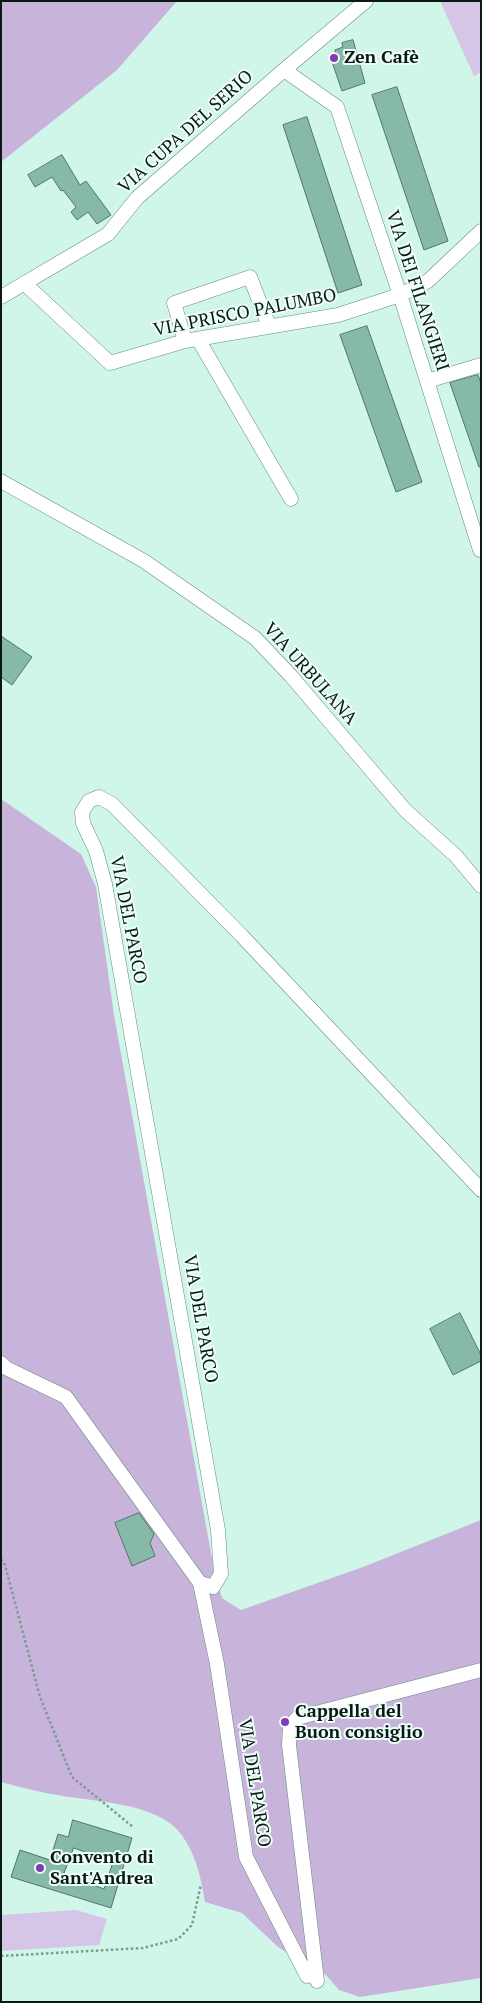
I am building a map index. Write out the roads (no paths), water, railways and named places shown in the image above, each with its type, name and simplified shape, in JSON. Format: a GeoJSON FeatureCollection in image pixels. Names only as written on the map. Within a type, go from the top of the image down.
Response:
{"type":"FeatureCollection","features":[{"type":"Feature","properties":{"kind":"street","name":"VIA CUPA DEL SERIO"},"geometry":{"type":"LineString","coordinates":[[1,297],[108,234],[137,198],[366,1]]}},
{"type":"Feature","properties":{"kind":"street","name":"VIA DEI FILANGIERI"},"geometry":{"type":"LineString","coordinates":[[284,70],[337,107],[400,295],[480,550]]}},
{"type":"Feature","properties":{"kind":"street","name":"VIA PRISCO PALUMBO"},"geometry":{"type":"LineString","coordinates":[[24,282],[110,362],[191,340],[338,315],[400,295],[428,281],[481,231]]}},
{"type":"Feature","properties":{"kind":"street"},"geometry":{"type":"LineString","coordinates":[[269,326],[250,277],[174,303],[191,340],[291,499]]}},
{"type":"Feature","properties":{"kind":"street"},"geometry":{"type":"LineString","coordinates":[[427,381],[481,365]]}},
{"type":"Feature","properties":{"kind":"street","name":"VIA URBULANA"},"geometry":{"type":"LineString","coordinates":[[1,481],[144,561],[255,638],[297,683],[405,810],[456,856],[481,886]]}},
{"type":"Feature","properties":{"kind":"street","name":"VIA DEL PARCO"},"geometry":{"type":"LineString","coordinates":[[200,1583],[213,1587],[221,1574],[218,1530],[105,884],[96,851],[83,823],[82,812],[89,801],[99,797],[112,804],[242,936],[481,1190]]}},
{"type":"Feature","properties":{"kind":"street","name":"VIA DEL PARCO"},"geometry":{"type":"LineString","coordinates":[[1,1363],[6,1368],[66,1397],[200,1583],[217,1664],[246,1857],[312,1978],[289,1745],[290,1727],[297,1718],[481,1670]]}},
{"type":"Feature","properties":{"kind":"place","name":"Zen Cafè"},"geometry":{"type":"Point","coordinates":[334,58]}},
{"type":"Feature","properties":{"kind":"place","name":"Cappella del Buon consiglio"},"geometry":{"type":"Point","coordinates":[285,1722]}},
{"type":"Feature","properties":{"kind":"place","name":"Convento di Sant'Andrea"},"geometry":{"type":"Point","coordinates":[40,1868]}}]}
